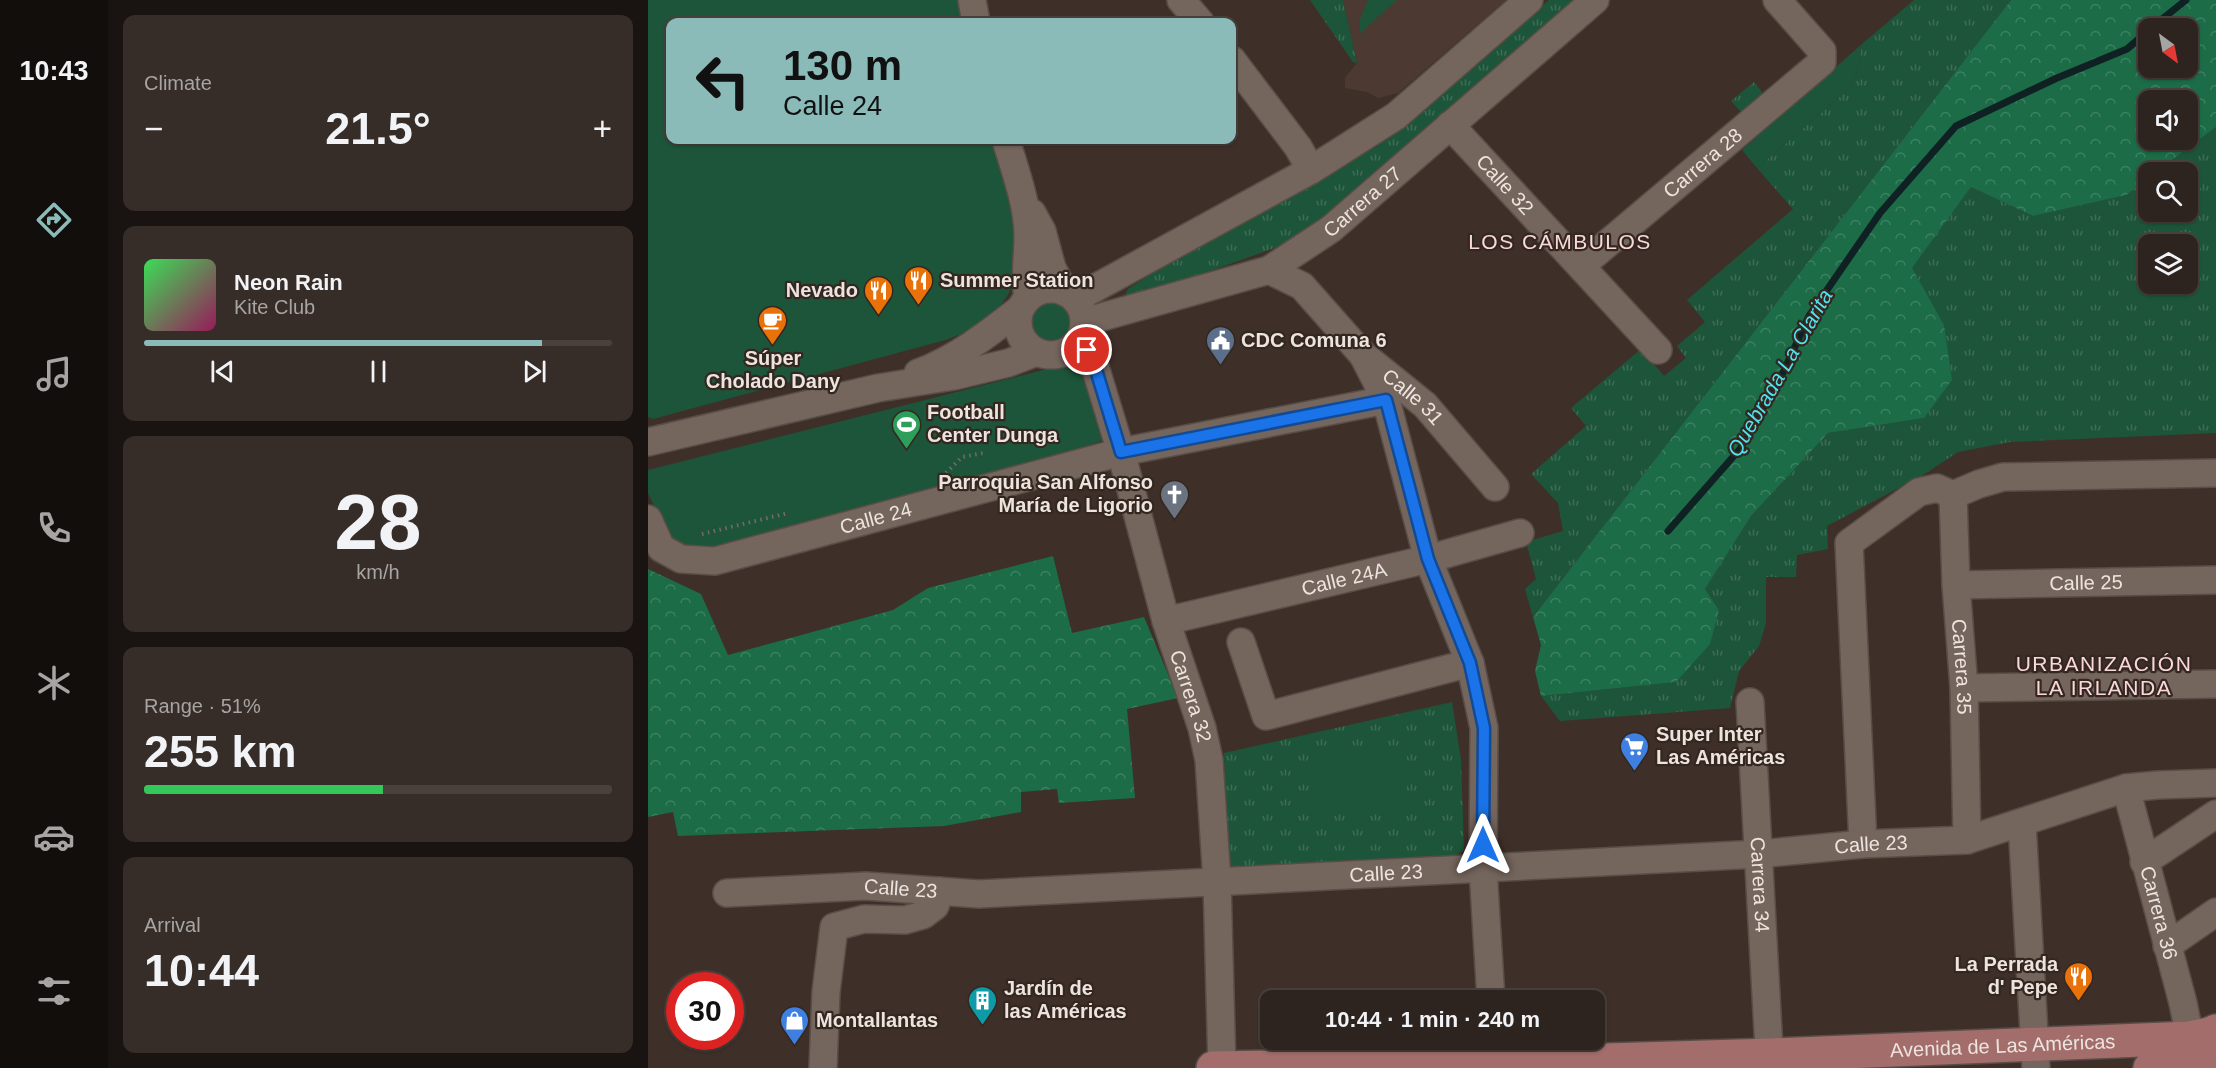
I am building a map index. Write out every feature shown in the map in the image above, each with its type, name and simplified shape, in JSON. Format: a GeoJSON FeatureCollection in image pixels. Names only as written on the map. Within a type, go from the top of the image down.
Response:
{"type":"FeatureCollection","features":[{"type":"Feature","properties":{"kind":"main road","name":"Avenida de Las Américas"},"geometry":{"type":"LineString","coordinates":[[1213,1068],[1476,1064],[1494,1057],[1770,1062],[2036,1057],[2203,1034]]}},
{"type":"Feature","properties":{"kind":"main road"},"geometry":{"type":"LineString","coordinates":[[2150,1068],[2192,1066],[2216,1061]]}},
{"type":"Feature","properties":{"kind":"street"},"geometry":{"type":"LineString","coordinates":[[972,0],[975,18]]}},
{"type":"Feature","properties":{"kind":"street"},"geometry":{"type":"LineString","coordinates":[[1181,0],[1197,18]]}},
{"type":"Feature","properties":{"kind":"street"},"geometry":{"type":"LineString","coordinates":[[1076,313],[1396,116],[1529,0]]}},
{"type":"Feature","properties":{"kind":"street","name":"Carrera 27"},"geometry":{"type":"LineString","coordinates":[[1076,313],[1269,270],[1331,229],[1595,0]]}},
{"type":"Feature","properties":{"kind":"street","name":"Carrera 28"},"geometry":{"type":"LineString","coordinates":[[1581,265],[1822,62],[1822,51],[1777,0]]}},
{"type":"Feature","properties":{"kind":"street"},"geometry":{"type":"LineString","coordinates":[[1236,65],[1299,147],[1311,170]]}},
{"type":"Feature","properties":{"kind":"street","name":"Calle 32"},"geometry":{"type":"LineString","coordinates":[[1450,125],[1658,350]]}},
{"type":"Feature","properties":{"kind":"street"},"geometry":{"type":"LineString","coordinates":[[878,388],[940,365],[982,339],[1024,304],[1039,291],[1052,289],[1076,313],[1074,346],[1063,353],[1050,355],[1037,352],[1027,345],[1020,334],[1018,322],[1024,304],[1028,236],[1022,196],[1007,144]]}},
{"type":"Feature","properties":{"kind":"street","name":"Carrera 32"},"geometry":{"type":"LineString","coordinates":[[1022,196],[1042,231],[1052,268],[1076,313],[1093,360],[1121,452],[1166,621],[1202,728],[1209,760],[1217,881],[1222,1068]]}},
{"type":"Feature","properties":{"kind":"street","name":"Calle 31"},"geometry":{"type":"LineString","coordinates":[[1269,270],[1302,286],[1363,354],[1425,405],[1495,487]]}},
{"type":"Feature","properties":{"kind":"street"},"geometry":{"type":"LineString","coordinates":[[648,442],[878,388],[954,376],[1008,363],[1037,352]]}},
{"type":"Feature","properties":{"kind":"street"},"geometry":{"type":"LineString","coordinates":[[1363,354],[1386,400],[1428,559],[1470,663],[1484,728],[1483,869],[1490,990]]}},
{"type":"Feature","properties":{"kind":"street","name":"Calle 24"},"geometry":{"type":"LineString","coordinates":[[648,519],[661,548],[681,559],[715,561],[1121,452],[1386,400]]}},
{"type":"Feature","properties":{"kind":"street"},"geometry":{"type":"LineString","coordinates":[[1863,844],[1849,543],[1918,492],[1937,488],[1953,495],[2003,477],[2216,473]]}},
{"type":"Feature","properties":{"kind":"street","name":"Carrera 35"},"geometry":{"type":"LineString","coordinates":[[1953,495],[1956,585],[1964,688],[1967,840]]}},
{"type":"Feature","properties":{"kind":"street","name":"Calle 24A"},"geometry":{"type":"LineString","coordinates":[[1166,621],[1428,559],[1520,532]]}},
{"type":"Feature","properties":{"kind":"street","name":"Calle 25"},"geometry":{"type":"LineString","coordinates":[[1956,585],[2216,580]]}},
{"type":"Feature","properties":{"kind":"street"},"geometry":{"type":"LineString","coordinates":[[1240,642],[1266,716],[1470,663]]}},
{"type":"Feature","properties":{"kind":"street"},"geometry":{"type":"LineString","coordinates":[[1964,688],[2216,684]]}},
{"type":"Feature","properties":{"kind":"street","name":"Carrera 34"},"geometry":{"type":"LineString","coordinates":[[1750,702],[1770,1062]]}},
{"type":"Feature","properties":{"kind":"street","name":"Calle 23"},"geometry":{"type":"LineString","coordinates":[[727,893],[866,886],[979,894],[1759,854],[1863,844],[1967,840],[2126,789],[2158,785],[2216,783]]}},
{"type":"Feature","properties":{"kind":"street","name":"Carrera 36"},"geometry":{"type":"LineString","coordinates":[[2126,789],[2183,1003],[2203,1034]]}},
{"type":"Feature","properties":{"kind":"street"},"geometry":{"type":"LineString","coordinates":[[2144,862],[2216,814]]}},
{"type":"Feature","properties":{"kind":"street"},"geometry":{"type":"LineString","coordinates":[[2022,823],[2036,1057]]}},
{"type":"Feature","properties":{"kind":"street"},"geometry":{"type":"LineString","coordinates":[[823,1068],[826,992],[834,927],[864,919],[905,920],[923,915],[936,906],[940,891]]}},
{"type":"Feature","properties":{"kind":"street"},"geometry":{"type":"LineString","coordinates":[[2167,946],[2216,912]]}},
{"type":"Feature","properties":{"kind":"path"},"geometry":{"type":"LineString","coordinates":[[944,475],[962,457],[983,453]]}},
{"type":"Feature","properties":{"kind":"path"},"geometry":{"type":"LineString","coordinates":[[696,535],[797,511]]}},
{"type":"Feature","properties":{"kind":"shaded area"},"geometry":{"type":"Polygon","coordinates":[[[1343,0],[1506,0],[1398,93],[1378,98],[1367,92],[1345,88],[1345,78],[1357,63],[1343,0]]]}},
{"type":"Feature","properties":{"kind":"green space"},"geometry":{"type":"Polygon","coordinates":[[[648,0],[962,0],[967,18],[666,18],[666,144],[997,144],[1016,212],[1020,237],[1019,260],[1014,283],[1002,304],[982,323],[949,339],[653,419],[648,417],[648,0]]]}},
{"type":"Feature","properties":{"kind":"green space"},"geometry":{"type":"Polygon","coordinates":[[[1310,0],[1343,0],[1357,63],[1353,62],[1310,0]]]}},
{"type":"Feature","properties":{"kind":"green space"},"geometry":{"type":"Polygon","coordinates":[[[1368,0],[1397,0],[1360,33],[1359,22],[1368,0]]]}},
{"type":"Feature","properties":{"kind":"green space"},"geometry":{"type":"Polygon","coordinates":[[[1549,0],[1582,0],[1294,241],[1126,301],[1124,297],[1128,289],[1190,249],[1376,147],[1549,0]]]}},
{"type":"Feature","properties":{"kind":"green space"},"geometry":{"type":"Polygon","coordinates":[[[1914,0],[2011,0],[1533,617],[1525,589],[1536,579],[1526,542],[1563,531],[1558,503],[1531,474],[1586,426],[1571,408],[1641,349],[1664,376],[1686,358],[1677,346],[1705,322],[1687,300],[1793,209],[1757,168],[1851,87],[1858,68],[1862,44],[1914,0]]]}},
{"type":"Feature","properties":{"kind":"green space"},"geometry":{"type":"Polygon","coordinates":[[[2011,0],[2216,0],[2216,127],[2198,140],[2198,90],[2138,90],[2138,150],[2185,150],[2169,162],[2138,162],[2138,186],[2126,195],[2033,216],[1971,187],[1912,268],[1944,325],[1952,380],[1924,418],[1828,433],[1751,516],[1705,589],[1719,610],[1710,644],[1676,682],[1541,696],[1535,671],[1541,645],[1533,617],[2011,0]]]}},
{"type":"Feature","properties":{"kind":"green space"},"geometry":{"type":"Polygon","coordinates":[[[1862,44],[1858,68],[1851,87],[1757,168],[1742,150],[1862,44]]]}},
{"type":"Feature","properties":{"kind":"green space"},"geometry":{"type":"Polygon","coordinates":[[[1754,82],[1764,95],[1743,114],[1731,101],[1754,82]]]}},
{"type":"Feature","properties":{"kind":"green space"},"geometry":{"type":"Polygon","coordinates":[[[2216,127],[2216,433],[2010,442],[1958,452],[1923,475],[1827,526],[1828,549],[1797,555],[1796,577],[1766,577],[1766,623],[1759,646],[1739,671],[1730,708],[1560,721],[1541,696],[1676,682],[1719,610],[1705,589],[1751,516],[1828,433],[1924,418],[1944,325],[1911,269],[1971,187],[2033,216],[2125,195],[2138,185],[2138,222],[2198,222],[2198,162],[2169,162],[2185,150],[2198,150],[2198,140],[2216,127]]]}},
{"type":"Feature","properties":{"kind":"green space"},"geometry":{"type":"Polygon","coordinates":[[[1052,300],[1067,307],[1074,322],[1067,337],[1052,344],[1037,337],[1030,322],[1037,307],[1052,300]]]}},
{"type":"Feature","properties":{"kind":"green space","name":"Football Center Dunga"},"geometry":{"type":"Polygon","coordinates":[[[1071,363],[1087,367],[1107,439],[1048,459],[704,552],[673,548],[648,493],[648,470],[1071,363]]]}},
{"type":"Feature","properties":{"kind":"green space"},"geometry":{"type":"Polygon","coordinates":[[[1053,556],[1072,633],[1144,617],[1178,698],[1127,709],[1135,798],[1059,803],[1057,789],[1021,792],[1021,812],[944,826],[678,836],[673,812],[648,817],[648,569],[701,594],[728,655],[893,610],[928,588],[1053,556]]]}},
{"type":"Feature","properties":{"kind":"green space"},"geometry":{"type":"Polygon","coordinates":[[[1452,702],[1461,760],[1464,850],[1453,858],[1228,867],[1224,753],[1452,702]]]}},
{"type":"Feature","properties":{"kind":"green space"},"geometry":{"type":"Polygon","coordinates":[[[1310,753],[1407,753],[1407,808],[1310,807],[1310,753]]]}},
{"type":"Feature","properties":{"kind":"waterway","name":"Quebrada La Clarita"},"geometry":{"type":"LineString","coordinates":[[2164,18],[2186,0]]}},
{"type":"Feature","properties":{"kind":"waterway","name":"Quebrada La Clarita"},"geometry":{"type":"LineString","coordinates":[[1668,531],[1740,449],[1781,377],[1809,316],[1880,213],[1956,126],[2057,78],[2127,49],[2138,40]]}},
{"type":"Feature","properties":{"kind":"place","name":"Summer Station"},"geometry":{"type":"Point","coordinates":[919,306]}},
{"type":"Feature","properties":{"kind":"place","name":"Nevado"},"geometry":{"type":"Point","coordinates":[879,316]}},
{"type":"Feature","properties":{"kind":"place","name":"Súper Cholado Dany"},"geometry":{"type":"Point","coordinates":[773,346]}},
{"type":"Feature","properties":{"kind":"place","name":"CDC Comuna 6"},"geometry":{"type":"Point","coordinates":[1220,366]}},
{"type":"Feature","properties":{"kind":"place","name":"Football Center Dunga"},"geometry":{"type":"Point","coordinates":[906,450]}},
{"type":"Feature","properties":{"kind":"place","name":"Parroquia San Alfonso María de Ligorio"},"geometry":{"type":"Point","coordinates":[1174,520]}},
{"type":"Feature","properties":{"kind":"place","name":"Super Inter Las Américas"},"geometry":{"type":"Point","coordinates":[1635,772]}},
{"type":"Feature","properties":{"kind":"place","name":"La Perrada d' Pepe"},"geometry":{"type":"Point","coordinates":[2079,1002]}},
{"type":"Feature","properties":{"kind":"place","name":"Jardín de las Américas"},"geometry":{"type":"Point","coordinates":[983,1026]}},
{"type":"Feature","properties":{"kind":"place","name":"Montallantas"},"geometry":{"type":"Point","coordinates":[795,1046]}},
{"type":"Feature","properties":{"kind":"district","name":"LOS CÁMBULOS"},"geometry":{"type":"Point","coordinates":[1560,242]}},
{"type":"Feature","properties":{"kind":"district","name":"URBANIZACIÓN LA IRLANDA"},"geometry":{"type":"Point","coordinates":[2104,676]}},
{"type":"Feature","properties":{"kind":"route"},"geometry":{"type":"LineString","coordinates":[[1087,350],[1093,360],[1121,452],[1386,400],[1428,559],[1470,663],[1484,728],[1483,845]]}}]}
